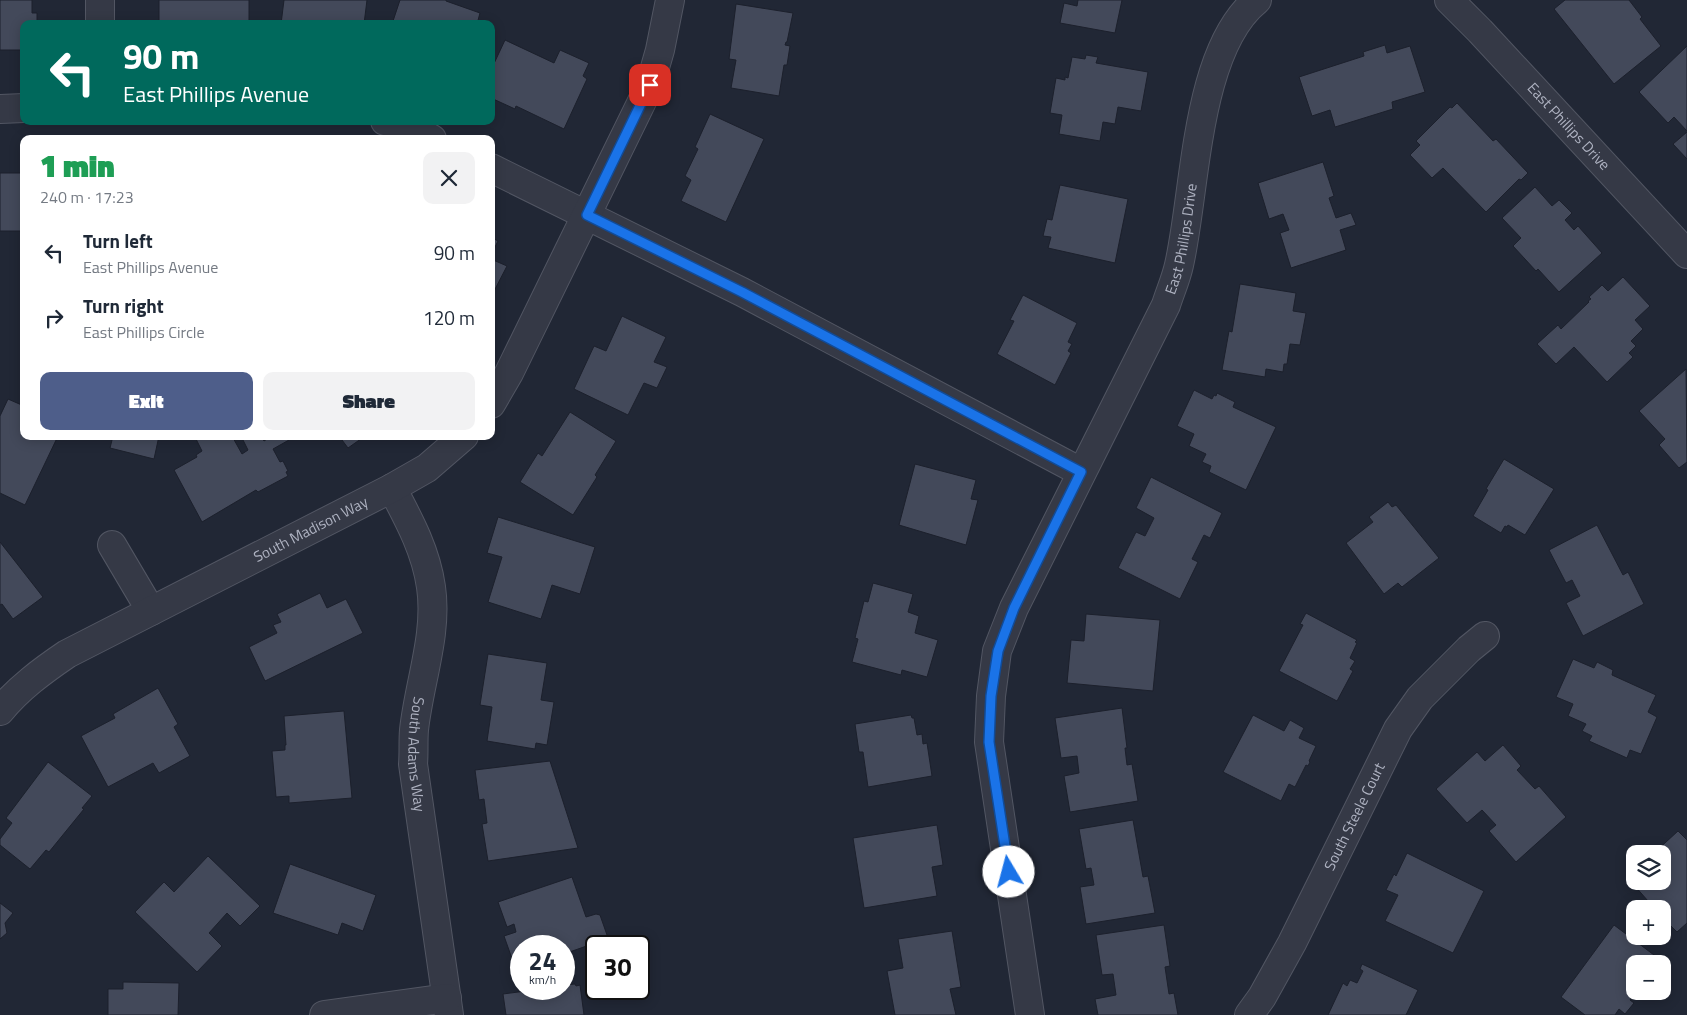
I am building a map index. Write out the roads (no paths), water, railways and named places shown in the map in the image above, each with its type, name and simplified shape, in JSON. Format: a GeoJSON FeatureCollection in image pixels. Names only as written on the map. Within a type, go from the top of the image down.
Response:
{"type":"FeatureCollection","features":[{"type":"Feature","properties":{"kind":"street"},"geometry":{"type":"LineString","coordinates":[[100,0],[100,20]]}},
{"type":"Feature","properties":{"kind":"street"},"geometry":{"type":"LineString","coordinates":[[495,397],[509,373],[650,85],[660,50],[670,0]]}},
{"type":"Feature","properties":{"kind":"street","name":"East Phillips Drive"},"geometry":{"type":"LineString","coordinates":[[1030,1015],[989,742],[991,696],[998,651],[1014,608],[1166,305],[1179,266],[1203,116],[1217,59],[1234,26],[1256,0]]}},
{"type":"Feature","properties":{"kind":"street","name":"East Phillips Drive"},"geometry":{"type":"LineString","coordinates":[[1449,0],[1687,254]]}},
{"type":"Feature","properties":{"kind":"street"},"geometry":{"type":"LineString","coordinates":[[0,109],[20,108]]}},
{"type":"Feature","properties":{"kind":"street"},"geometry":{"type":"LineString","coordinates":[[398,125],[425,135]]}},
{"type":"Feature","properties":{"kind":"street"},"geometry":{"type":"LineString","coordinates":[[495,170],[742,292],[1081,472]]}},
{"type":"Feature","properties":{"kind":"street","name":"South Madison Way"},"geometry":{"type":"LineString","coordinates":[[0,711],[10,699],[42,670],[67,654],[392,488],[427,468],[459,440]]}},
{"type":"Feature","properties":{"kind":"street","name":"South Adams Way"},"geometry":{"type":"LineString","coordinates":[[324,1015],[448,1006],[414,764],[414,731],[432,620],[431,587],[424,556],[416,534],[392,488]]}},
{"type":"Feature","properties":{"kind":"street"},"geometry":{"type":"LineString","coordinates":[[112,545],[151,611]]}},
{"type":"Feature","properties":{"kind":"street","name":"South Steele Court"},"geometry":{"type":"LineString","coordinates":[[1249,1015],[1262,997],[1292,943],[1398,729],[1420,698],[1484,636]]}}]}
